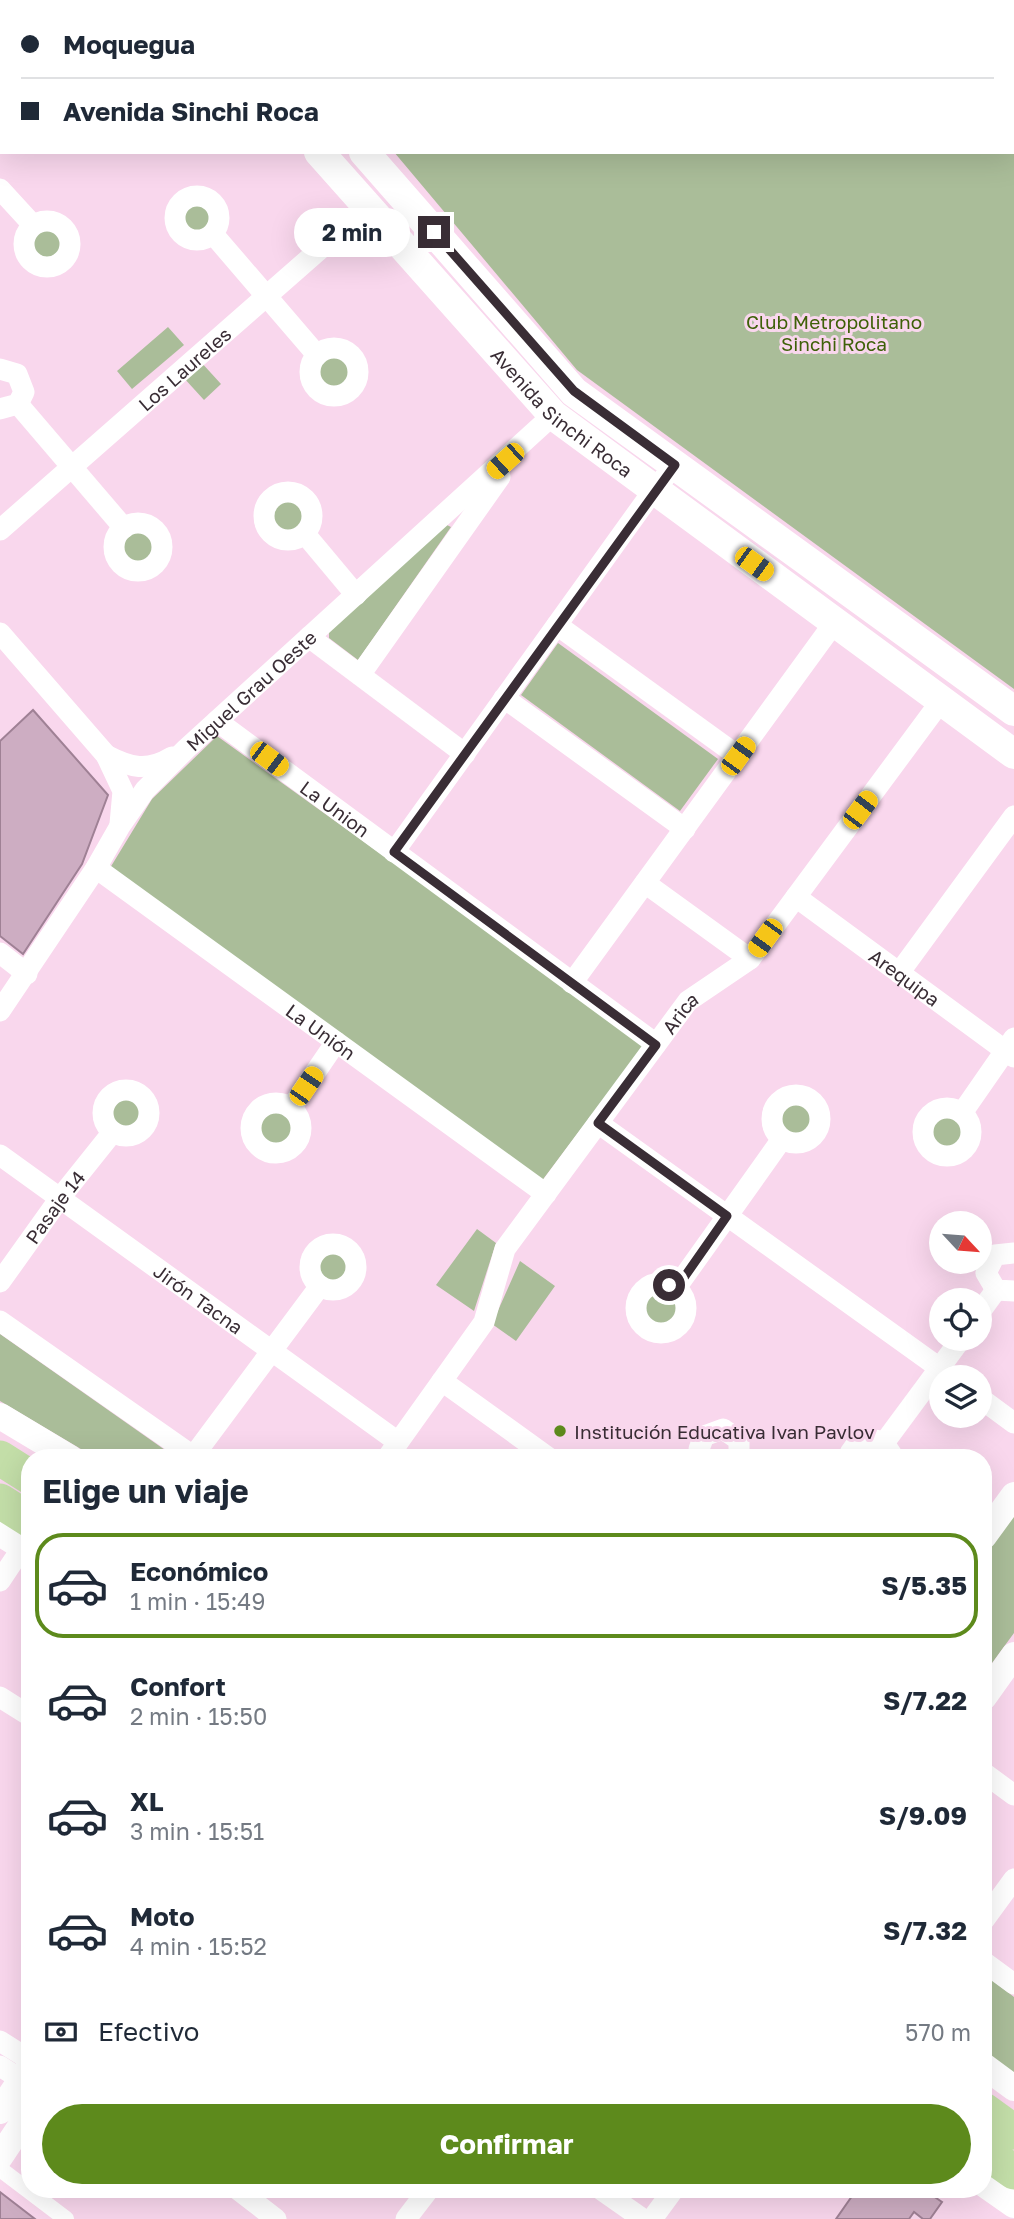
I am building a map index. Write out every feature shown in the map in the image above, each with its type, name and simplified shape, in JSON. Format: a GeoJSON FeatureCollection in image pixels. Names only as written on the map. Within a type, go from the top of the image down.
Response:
{"type":"FeatureCollection","features":[{"type":"Feature","properties":{"kind":"highway"},"geometry":{"type":"LineString","coordinates":[[0,1458],[21,1471]]}},
{"type":"Feature","properties":{"kind":"highway"},"geometry":{"type":"LineString","coordinates":[[0,1501],[21,1530]]}},
{"type":"Feature","properties":{"kind":"highway"},"geometry":{"type":"LineString","coordinates":[[992,2116],[1014,2132]]}},
{"type":"Feature","properties":{"kind":"highway"},"geometry":{"type":"LineString","coordinates":[[992,2157],[1014,2172]]}},
{"type":"Feature","properties":{"kind":"main road","name":"Avenida Sinchi Roca"},"geometry":{"type":"LineString","coordinates":[[321,154],[553,415],[1014,754]]}},
{"type":"Feature","properties":{"kind":"main road","name":"Avenida Sinchi Roca"},"geometry":{"type":"LineString","coordinates":[[366,154],[574,391],[1014,711]]}},
{"type":"Feature","properties":{"kind":"street"},"geometry":{"type":"LineString","coordinates":[[0,190],[33,225]]}},
{"type":"Feature","properties":{"kind":"street","name":"Los Laureles"},"geometry":{"type":"LineString","coordinates":[[0,530],[368,207]]}},
{"type":"Feature","properties":{"kind":"street"},"geometry":{"type":"LineString","coordinates":[[212,234],[317,355]]}},
{"type":"Feature","properties":{"kind":"street"},"geometry":{"type":"LineString","coordinates":[[0,369],[11,370],[21,379],[24,392],[9,406],[71,467],[124,527]]}},
{"type":"Feature","properties":{"kind":"street","name":"Miguel Grau Oeste"},"geometry":{"type":"LineString","coordinates":[[0,1012],[145,790],[217,720],[553,415]]}},
{"type":"Feature","properties":{"kind":"street"},"geometry":{"type":"LineString","coordinates":[[360,676],[523,444]]}},
{"type":"Feature","properties":{"kind":"street"},"geometry":{"type":"LineString","coordinates":[[394,852],[653,491],[675,465]]}},
{"type":"Feature","properties":{"kind":"street"},"geometry":{"type":"LineString","coordinates":[[305,534],[356,595]]}},
{"type":"Feature","properties":{"kind":"street"},"geometry":{"type":"LineString","coordinates":[[572,983],[834,623]]}},
{"type":"Feature","properties":{"kind":"street"},"geometry":{"type":"LineString","coordinates":[[557,625],[738,756]]}},
{"type":"Feature","properties":{"kind":"street"},"geometry":{"type":"LineString","coordinates":[[1,636],[106,755],[123,790],[120,826]]}},
{"type":"Feature","properties":{"kind":"street"},"geometry":{"type":"LineString","coordinates":[[309,637],[465,754]]}},
{"type":"Feature","properties":{"kind":"street"},"geometry":{"type":"LineString","coordinates":[[504,698],[685,829]]}},
{"type":"Feature","properties":{"kind":"street","name":"Arica"},"geometry":{"type":"LineString","coordinates":[[394,1449],[484,1322],[505,1249],[688,1001],[750,959],[941,701]]}},
{"type":"Feature","properties":{"kind":"street","name":"La Union"},"geometry":{"type":"LineString","coordinates":[[217,720],[656,1045]]}},
{"type":"Feature","properties":{"kind":"street"},"geometry":{"type":"LineString","coordinates":[[106,755],[128,766],[144,769],[160,765],[186,749]]}},
{"type":"Feature","properties":{"kind":"street"},"geometry":{"type":"LineString","coordinates":[[899,972],[1014,816]]}},
{"type":"Feature","properties":{"kind":"street","name":"La Unión"},"geometry":{"type":"LineString","coordinates":[[96,868],[546,1194]]}},
{"type":"Feature","properties":{"kind":"street"},"geometry":{"type":"LineString","coordinates":[[645,883],[750,959]]}},
{"type":"Feature","properties":{"kind":"street","name":"Arequipa"},"geometry":{"type":"LineString","coordinates":[[796,897],[899,972],[1011,1048]]}},
{"type":"Feature","properties":{"kind":"street"},"geometry":{"type":"LineString","coordinates":[[0,953],[27,974]]}},
{"type":"Feature","properties":{"kind":"street"},"geometry":{"type":"LineString","coordinates":[[291,1108],[336,1042]]}},
{"type":"Feature","properties":{"kind":"street"},"geometry":{"type":"LineString","coordinates":[[962,1113],[1011,1048]]}},
{"type":"Feature","properties":{"kind":"street"},"geometry":{"type":"LineString","coordinates":[[598,1123],[935,1365]]}},
{"type":"Feature","properties":{"kind":"street","name":"Pasaje 14"},"geometry":{"type":"LineString","coordinates":[[0,1282],[60,1198],[113,1133]]}},
{"type":"Feature","properties":{"kind":"street"},"geometry":{"type":"LineString","coordinates":[[676,1289],[782,1139]]}},
{"type":"Feature","properties":{"kind":"street","name":"Jirón Tacna"},"geometry":{"type":"LineString","coordinates":[[0,1154],[270,1349],[392,1449]]}},
{"type":"Feature","properties":{"kind":"street"},"geometry":{"type":"LineString","coordinates":[[1005,1291],[988,1280],[987,1266],[995,1255],[1014,1253]]}},
{"type":"Feature","properties":{"kind":"street"},"geometry":{"type":"LineString","coordinates":[[198,1449],[270,1349],[320,1286]]}},
{"type":"Feature","properties":{"kind":"street"},"geometry":{"type":"LineString","coordinates":[[0,1321],[181,1449]]}},
{"type":"Feature","properties":{"kind":"street"},"geometry":{"type":"LineString","coordinates":[[442,1381],[536,1449]]}},
{"type":"Feature","properties":{"kind":"street"},"geometry":{"type":"LineString","coordinates":[[890,1449],[929,1396]]}},
{"type":"Feature","properties":{"kind":"street"},"geometry":{"type":"LineString","coordinates":[[992,1407],[1014,1423]]}},
{"type":"Feature","properties":{"kind":"street"},"geometry":{"type":"LineString","coordinates":[[0,1416],[55,1449]]}},
{"type":"Feature","properties":{"kind":"street"},"geometry":{"type":"LineString","coordinates":[[699,1449],[704,1436],[723,1429],[739,1440],[739,1449]]}},
{"type":"Feature","properties":{"kind":"street"},"geometry":{"type":"LineString","coordinates":[[855,1449],[862,1441],[877,1440],[888,1449]]}},
{"type":"Feature","properties":{"kind":"street"},"geometry":{"type":"LineString","coordinates":[[992,1525],[1014,1495]]}},
{"type":"Feature","properties":{"kind":"street"},"geometry":{"type":"LineString","coordinates":[[0,1533],[21,1538]]}},
{"type":"Feature","properties":{"kind":"street"},"geometry":{"type":"LineString","coordinates":[[0,1581],[21,1550]]}},
{"type":"Feature","properties":{"kind":"street"},"geometry":{"type":"LineString","coordinates":[[992,1686],[1014,1655]]}},
{"type":"Feature","properties":{"kind":"street"},"geometry":{"type":"LineString","coordinates":[[0,1697],[21,1710]]}},
{"type":"Feature","properties":{"kind":"street"},"geometry":{"type":"LineString","coordinates":[[992,1779],[1014,1795]]}},
{"type":"Feature","properties":{"kind":"street"},"geometry":{"type":"LineString","coordinates":[[992,1909],[1014,1879]]}},
{"type":"Feature","properties":{"kind":"street"},"geometry":{"type":"LineString","coordinates":[[992,1968],[1014,1984]]}},
{"type":"Feature","properties":{"kind":"street"},"geometry":{"type":"LineString","coordinates":[[0,2041],[21,2070]]}},
{"type":"Feature","properties":{"kind":"street"},"geometry":{"type":"LineString","coordinates":[[992,2072],[1014,2088]]}},
{"type":"Feature","properties":{"kind":"street"},"geometry":{"type":"LineString","coordinates":[[0,2111],[21,2073]]}},
{"type":"Feature","properties":{"kind":"street"},"geometry":{"type":"LineString","coordinates":[[0,2157],[21,2126]]}},
{"type":"Feature","properties":{"kind":"street"},"geometry":{"type":"LineString","coordinates":[[0,2169],[21,2185]]}},
{"type":"Feature","properties":{"kind":"street"},"geometry":{"type":"LineString","coordinates":[[992,2190],[1014,2205]]}},
{"type":"Feature","properties":{"kind":"street"},"geometry":{"type":"LineString","coordinates":[[38,2198],[66,2219]]}},
{"type":"Feature","properties":{"kind":"street"},"geometry":{"type":"LineString","coordinates":[[249,2198],[276,2219]]}},
{"type":"Feature","properties":{"kind":"street"},"geometry":{"type":"LineString","coordinates":[[406,2219],[422,2198]]}},
{"type":"Feature","properties":{"kind":"street"},"geometry":{"type":"LineString","coordinates":[[613,2198],[643,2219]]}},
{"type":"Feature","properties":{"kind":"street"},"geometry":{"type":"LineString","coordinates":[[652,2219],[667,2198]]}},
{"type":"Feature","properties":{"kind":"street"},"geometry":{"type":"LineString","coordinates":[[1009,2219],[1014,2213]]}},
{"type":"Feature","properties":{"kind":"green space","name":"Club Metropolitano Sinchi Roca"},"geometry":{"type":"Polygon","coordinates":[[[396,154],[1014,154],[1014,689],[577,370],[396,154]]]}},
{"type":"Feature","properties":{"kind":"green space"},"geometry":{"type":"Polygon","coordinates":[[[198,203],[209,207],[213,218],[209,229],[198,233],[187,229],[183,218],[187,207],[198,203]]]}},
{"type":"Feature","properties":{"kind":"green space"},"geometry":{"type":"Polygon","coordinates":[[[47,229],[58,233],[62,244],[58,255],[47,259],[36,255],[32,244],[36,233],[47,229]]]}},
{"type":"Feature","properties":{"kind":"green space"},"geometry":{"type":"Polygon","coordinates":[[[168,327],[184,345],[132,389],[117,371],[168,327]]]}},
{"type":"Feature","properties":{"kind":"green space"},"geometry":{"type":"Polygon","coordinates":[[[335,355],[347,360],[352,372],[347,384],[335,389],[323,384],[318,372],[323,360],[335,355]]]}},
{"type":"Feature","properties":{"kind":"green space"},"geometry":{"type":"Polygon","coordinates":[[[200,361],[221,384],[204,400],[183,377],[200,361]]]}},
{"type":"Feature","properties":{"kind":"green space"},"geometry":{"type":"Polygon","coordinates":[[[288,499],[300,504],[305,516],[300,528],[288,533],[276,528],[271,516],[276,504],[288,499]]]}},
{"type":"Feature","properties":{"kind":"green space"},"geometry":{"type":"Polygon","coordinates":[[[445,524],[451,527],[358,660],[329,638],[329,627],[445,524]]]}},
{"type":"Feature","properties":{"kind":"green space"},"geometry":{"type":"Polygon","coordinates":[[[138,530],[150,535],[155,547],[150,559],[138,564],[126,559],[121,547],[126,535],[138,530]]]}},
{"type":"Feature","properties":{"kind":"green space"},"geometry":{"type":"Polygon","coordinates":[[[558,643],[718,759],[680,811],[521,695],[558,643]]]}},
{"type":"Feature","properties":{"kind":"green space"},"geometry":{"type":"Polygon","coordinates":[[[217,736],[645,1044],[541,1182],[110,868],[152,799],[217,736]]]}},
{"type":"Feature","properties":{"kind":"green space"},"geometry":{"type":"Polygon","coordinates":[[[126,1095],[140,1100],[145,1114],[140,1128],[126,1133],[112,1128],[107,1114],[112,1100],[126,1095]]]}},
{"type":"Feature","properties":{"kind":"green space"},"geometry":{"type":"Polygon","coordinates":[[[796,1101],[809,1106],[814,1119],[809,1132],[796,1137],[783,1132],[778,1119],[783,1106],[796,1101]]]}},
{"type":"Feature","properties":{"kind":"green space"},"geometry":{"type":"Polygon","coordinates":[[[276,1106],[291,1112],[297,1127],[291,1142],[276,1148],[261,1142],[255,1127],[261,1112],[276,1106]]]}},
{"type":"Feature","properties":{"kind":"green space"},"geometry":{"type":"Polygon","coordinates":[[[947,1114],[960,1120],[966,1133],[960,1146],[947,1152],[934,1146],[928,1133],[934,1120],[947,1114]]]}},
{"type":"Feature","properties":{"kind":"green space"},"geometry":{"type":"Polygon","coordinates":[[[477,1229],[496,1243],[474,1311],[436,1285],[477,1229]]]}},
{"type":"Feature","properties":{"kind":"green space"},"geometry":{"type":"Polygon","coordinates":[[[334,1250],[346,1255],[351,1267],[346,1279],[334,1284],[322,1279],[317,1267],[322,1255],[334,1250]]]}},
{"type":"Feature","properties":{"kind":"green space"},"geometry":{"type":"Polygon","coordinates":[[[520,1261],[555,1286],[516,1341],[492,1324],[520,1261]]]}},
{"type":"Feature","properties":{"kind":"green space"},"geometry":{"type":"Polygon","coordinates":[[[662,1292],[674,1297],[679,1309],[674,1321],[662,1326],[650,1321],[645,1309],[650,1297],[662,1292]]]}},
{"type":"Feature","properties":{"kind":"green space"},"geometry":{"type":"Polygon","coordinates":[[[0,1334],[164,1449],[81,1449],[0,1401],[0,1334]]]}},
{"type":"Feature","properties":{"kind":"green space"},"geometry":{"type":"Polygon","coordinates":[[[1014,1512],[1014,1633],[992,1663],[992,1543],[1014,1512]]]}},
{"type":"Feature","properties":{"kind":"green space"},"geometry":{"type":"Polygon","coordinates":[[[992,1980],[1014,1997],[1014,2077],[992,2060],[992,1980]]]}},
{"type":"Feature","properties":{"kind":"building"},"geometry":{"type":"Polygon","coordinates":[[[33,710],[108,795],[82,864],[23,954],[0,936],[0,741],[33,710]]]}},
{"type":"Feature","properties":{"kind":"building"},"geometry":{"type":"Polygon","coordinates":[[[0,2192],[35,2219],[0,2219],[0,2192]]]}},
{"type":"Feature","properties":{"kind":"building"},"geometry":{"type":"Polygon","coordinates":[[[851,2198],[936,2198],[942,2202],[930,2219],[923,2219],[914,2212],[909,2219],[836,2219],[851,2198]]]}},
{"type":"Feature","properties":{"kind":"place","name":"Institución Educativa Ivan Pavlov"},"geometry":{"type":"Point","coordinates":[560,1431]}},
{"type":"Feature","properties":{"kind":"route"},"geometry":{"type":"LineString","coordinates":[[434,232],[574,391],[675,465],[653,491],[394,852],[656,1045],[598,1123],[727,1216],[676,1289],[669,1285]]}}]}
